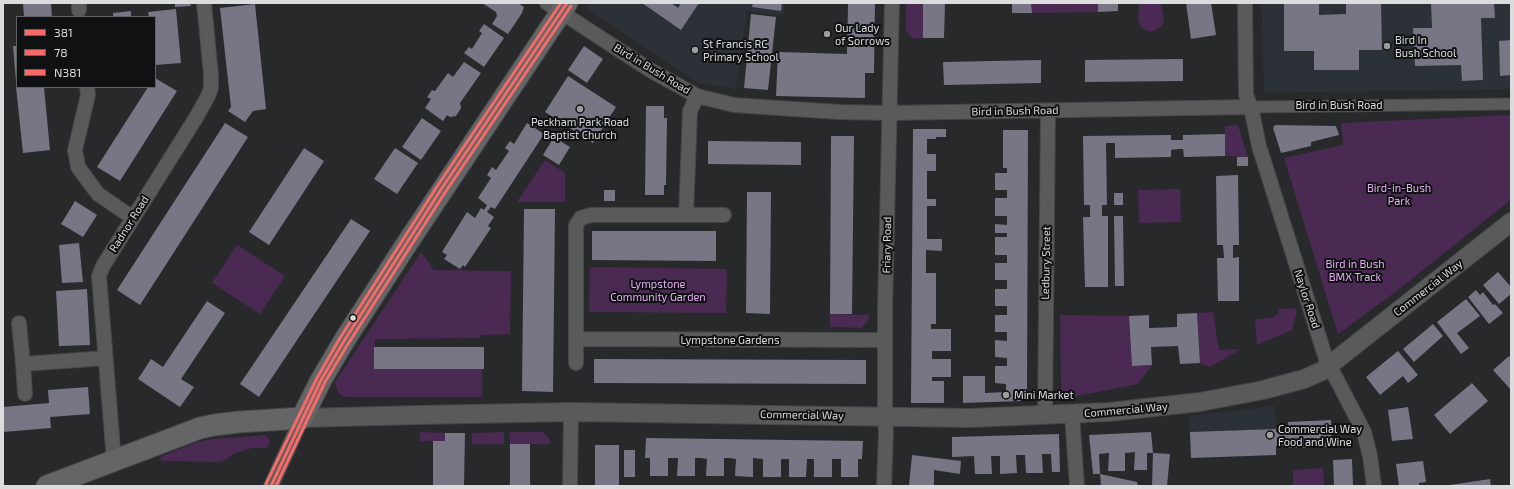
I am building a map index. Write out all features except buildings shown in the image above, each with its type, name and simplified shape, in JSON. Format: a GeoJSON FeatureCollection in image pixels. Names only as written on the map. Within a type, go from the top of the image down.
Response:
{"type":"FeatureCollection","features":[{"type":"Feature","properties":{"kind":"main road"},"geometry":{"type":"LineString","coordinates":[[302,418],[344,341],[558,6]]}},
{"type":"Feature","properties":{"kind":"main road","name":"Commercial Way"},"geometry":{"type":"LineString","coordinates":[[48,486],[207,426],[239,422],[302,418]]}},
{"type":"Feature","properties":{"kind":"street","name":"Radnor Road"},"geometry":{"type":"LineString","coordinates":[[114,460],[99,276],[103,266],[197,116],[210,92],[211,75],[204,3]]}},
{"type":"Feature","properties":{"kind":"street","name":"Friary Road"},"geometry":{"type":"LineString","coordinates":[[884,486],[886,433],[885,340],[892,3]]}},
{"type":"Feature","properties":{"kind":"street","name":"Naylor Road"},"geometry":{"type":"LineString","coordinates":[[1245,3],[1246,96],[1251,107],[1259,146],[1329,366],[1364,432],[1370,456],[1374,486]]}},
{"type":"Feature","properties":{"kind":"street","name":"Bird in Bush Road"},"geometry":{"type":"LineString","coordinates":[[558,6],[650,70],[697,96],[734,105],[839,112],[889,113],[1511,104]]}},
{"type":"Feature","properties":{"kind":"street"},"geometry":{"type":"LineString","coordinates":[[87,88],[88,95],[75,150],[78,167],[98,194],[133,218]]}},
{"type":"Feature","properties":{"kind":"street"},"geometry":{"type":"LineString","coordinates":[[686,215],[690,111],[697,96]]}},
{"type":"Feature","properties":{"kind":"street","name":"Ledbury Street"},"geometry":{"type":"LineString","coordinates":[[1045,416],[1048,111]]}},
{"type":"Feature","properties":{"kind":"street"},"geometry":{"type":"LineString","coordinates":[[576,363],[576,225],[581,218],[591,215],[724,215]]}},
{"type":"Feature","properties":{"kind":"street","name":"Commercial Way"},"geometry":{"type":"LineString","coordinates":[[302,418],[418,414],[571,412],[970,418],[1045,416],[1156,408],[1231,396],[1263,390],[1297,381],[1317,373],[1329,366],[1511,222]]}},
{"type":"Feature","properties":{"kind":"street"},"geometry":{"type":"LineString","coordinates":[[19,324],[25,394]]}},
{"type":"Feature","properties":{"kind":"street","name":"Lympstone Gardens"},"geometry":{"type":"LineString","coordinates":[[576,339],[885,340]]}},
{"type":"Feature","properties":{"kind":"street"},"geometry":{"type":"LineString","coordinates":[[23,364],[106,358]]}},
{"type":"Feature","properties":{"kind":"street"},"geometry":{"type":"LineString","coordinates":[[570,486],[571,412]]}},
{"type":"Feature","properties":{"kind":"street"},"geometry":{"type":"LineString","coordinates":[[1072,414],[1077,486]]}},
{"type":"Feature","properties":{"kind":"street"},"geometry":{"type":"LineString","coordinates":[[271,486],[302,418]]}},
{"type":"Feature","properties":{"kind":"shaded area","name":"St Francis RC Primary School"},"geometry":{"type":"Polygon","coordinates":[[[587,3],[785,3],[783,16],[747,11],[736,89],[698,83],[585,7],[587,3]]]}},
{"type":"Feature","properties":{"kind":"shaded area","name":"Bird In Bush School"},"geometry":{"type":"Polygon","coordinates":[[[1261,3],[1511,3],[1511,89],[1264,93],[1261,3]]]}},
{"type":"Feature","properties":{"kind":"shaded area"},"geometry":{"type":"Polygon","coordinates":[[[1275,406],[1276,429],[1190,432],[1190,416],[1275,406]]]}},
{"type":"Feature","properties":{"kind":"green space"},"geometry":{"type":"Polygon","coordinates":[[[906,3],[923,3],[923,38],[914,39],[906,31],[906,3]]]}},
{"type":"Feature","properties":{"kind":"green space"},"geometry":{"type":"Polygon","coordinates":[[[1031,3],[1098,3],[1098,12],[1032,13],[1031,3]]]}},
{"type":"Feature","properties":{"kind":"green space"},"geometry":{"type":"Polygon","coordinates":[[[1139,3],[1161,3],[1164,19],[1159,28],[1154,31],[1149,31],[1140,25],[1138,19],[1139,3]]]}},
{"type":"Feature","properties":{"kind":"green space","name":"Bird-in-Bush Park"},"geometry":{"type":"Polygon","coordinates":[[[1511,115],[1511,200],[1398,290],[1338,334],[1284,158],[1343,145],[1341,123],[1511,115]]]}},
{"type":"Feature","properties":{"kind":"green space"},"geometry":{"type":"Polygon","coordinates":[[[1238,125],[1248,157],[1225,156],[1225,126],[1238,125]]]}},
{"type":"Feature","properties":{"kind":"green space"},"geometry":{"type":"Polygon","coordinates":[[[545,160],[565,173],[565,202],[517,202],[545,160]]]}},
{"type":"Feature","properties":{"kind":"green space"},"geometry":{"type":"Polygon","coordinates":[[[1180,189],[1181,222],[1139,223],[1138,190],[1180,189]]]}},
{"type":"Feature","properties":{"kind":"green space"},"geometry":{"type":"Polygon","coordinates":[[[237,245],[285,276],[260,314],[212,283],[237,245]]]}},
{"type":"Feature","properties":{"kind":"green space"},"geometry":{"type":"Polygon","coordinates":[[[421,252],[434,270],[511,271],[510,334],[481,335],[480,338],[375,339],[375,369],[482,369],[482,397],[346,397],[338,393],[335,382],[421,252]]]}},
{"type":"Feature","properties":{"kind":"green space","name":"Lympstone Community Garden"},"geometry":{"type":"Polygon","coordinates":[[[590,267],[727,269],[726,313],[589,312],[590,267]]]}},
{"type":"Feature","properties":{"kind":"green space"},"geometry":{"type":"Polygon","coordinates":[[[1294,308],[1297,311],[1292,330],[1257,345],[1255,319],[1271,318],[1278,314],[1279,309],[1294,308]]]}},
{"type":"Feature","properties":{"kind":"green space"},"geometry":{"type":"Polygon","coordinates":[[[1213,312],[1219,350],[1241,349],[1210,367],[1200,363],[1197,313],[1213,312]]]}},
{"type":"Feature","properties":{"kind":"green space"},"geometry":{"type":"Polygon","coordinates":[[[830,314],[869,315],[869,319],[862,328],[830,327],[830,314]]]}},
{"type":"Feature","properties":{"kind":"green space"},"geometry":{"type":"Polygon","coordinates":[[[1060,315],[1129,316],[1132,366],[1152,365],[1138,384],[1072,397],[1061,390],[1060,315]]]}},
{"type":"Feature","properties":{"kind":"green space"},"geometry":{"type":"Polygon","coordinates":[[[420,432],[445,433],[445,441],[420,441],[420,432]]]}},
{"type":"Feature","properties":{"kind":"green space"},"geometry":{"type":"Polygon","coordinates":[[[504,432],[504,444],[472,444],[472,433],[504,432]]]}},
{"type":"Feature","properties":{"kind":"green space"},"geometry":{"type":"Polygon","coordinates":[[[510,432],[543,432],[550,440],[550,444],[510,444],[510,432]]]}},
{"type":"Feature","properties":{"kind":"green space"},"geometry":{"type":"Polygon","coordinates":[[[266,435],[270,440],[267,448],[252,448],[233,454],[223,461],[162,461],[160,457],[194,443],[212,439],[266,435]]]}},
{"type":"Feature","properties":{"kind":"green space"},"geometry":{"type":"Polygon","coordinates":[[[1323,468],[1324,486],[1293,486],[1293,470],[1323,468]]]}},
{"type":"Feature","properties":{"kind":"transit line","name":"N381"},"geometry":{"type":"LineString","coordinates":[[266,484],[317,378],[340,338],[436,188],[561,3]]}},
{"type":"Feature","properties":{"kind":"transit line","name":"381"},"geometry":{"type":"LineString","coordinates":[[271,486],[321,380],[344,341],[440,191],[567,3]]}},
{"type":"Feature","properties":{"kind":"transit line","name":"78"},"geometry":{"type":"LineString","coordinates":[[276,486],[325,382],[348,344],[444,194],[571,6]]}},
{"type":"Feature","properties":{"kind":"place","name":"Our Lady of Sorrows"},"geometry":{"type":"Point","coordinates":[827,34]}},
{"type":"Feature","properties":{"kind":"place","name":"Bird In Bush School"},"geometry":{"type":"Point","coordinates":[1387,46]}},
{"type":"Feature","properties":{"kind":"place","name":"St Francis RC Primary School"},"geometry":{"type":"Point","coordinates":[695,50]}},
{"type":"Feature","properties":{"kind":"place","name":"Peckham Park Road Baptist Church"},"geometry":{"type":"Point","coordinates":[580,109]}},
{"type":"Feature","properties":{"kind":"place","name":"Mini Market"},"geometry":{"type":"Point","coordinates":[1006,395]}},
{"type":"Feature","properties":{"kind":"place","name":"Commercial Way Food and Wine"},"geometry":{"type":"Point","coordinates":[1270,435]}},
{"type":"Feature","properties":{"kind":"park label","name":"Bird in Bush BMX Track"},"geometry":{"type":"Point","coordinates":[1355,270]}}]}
